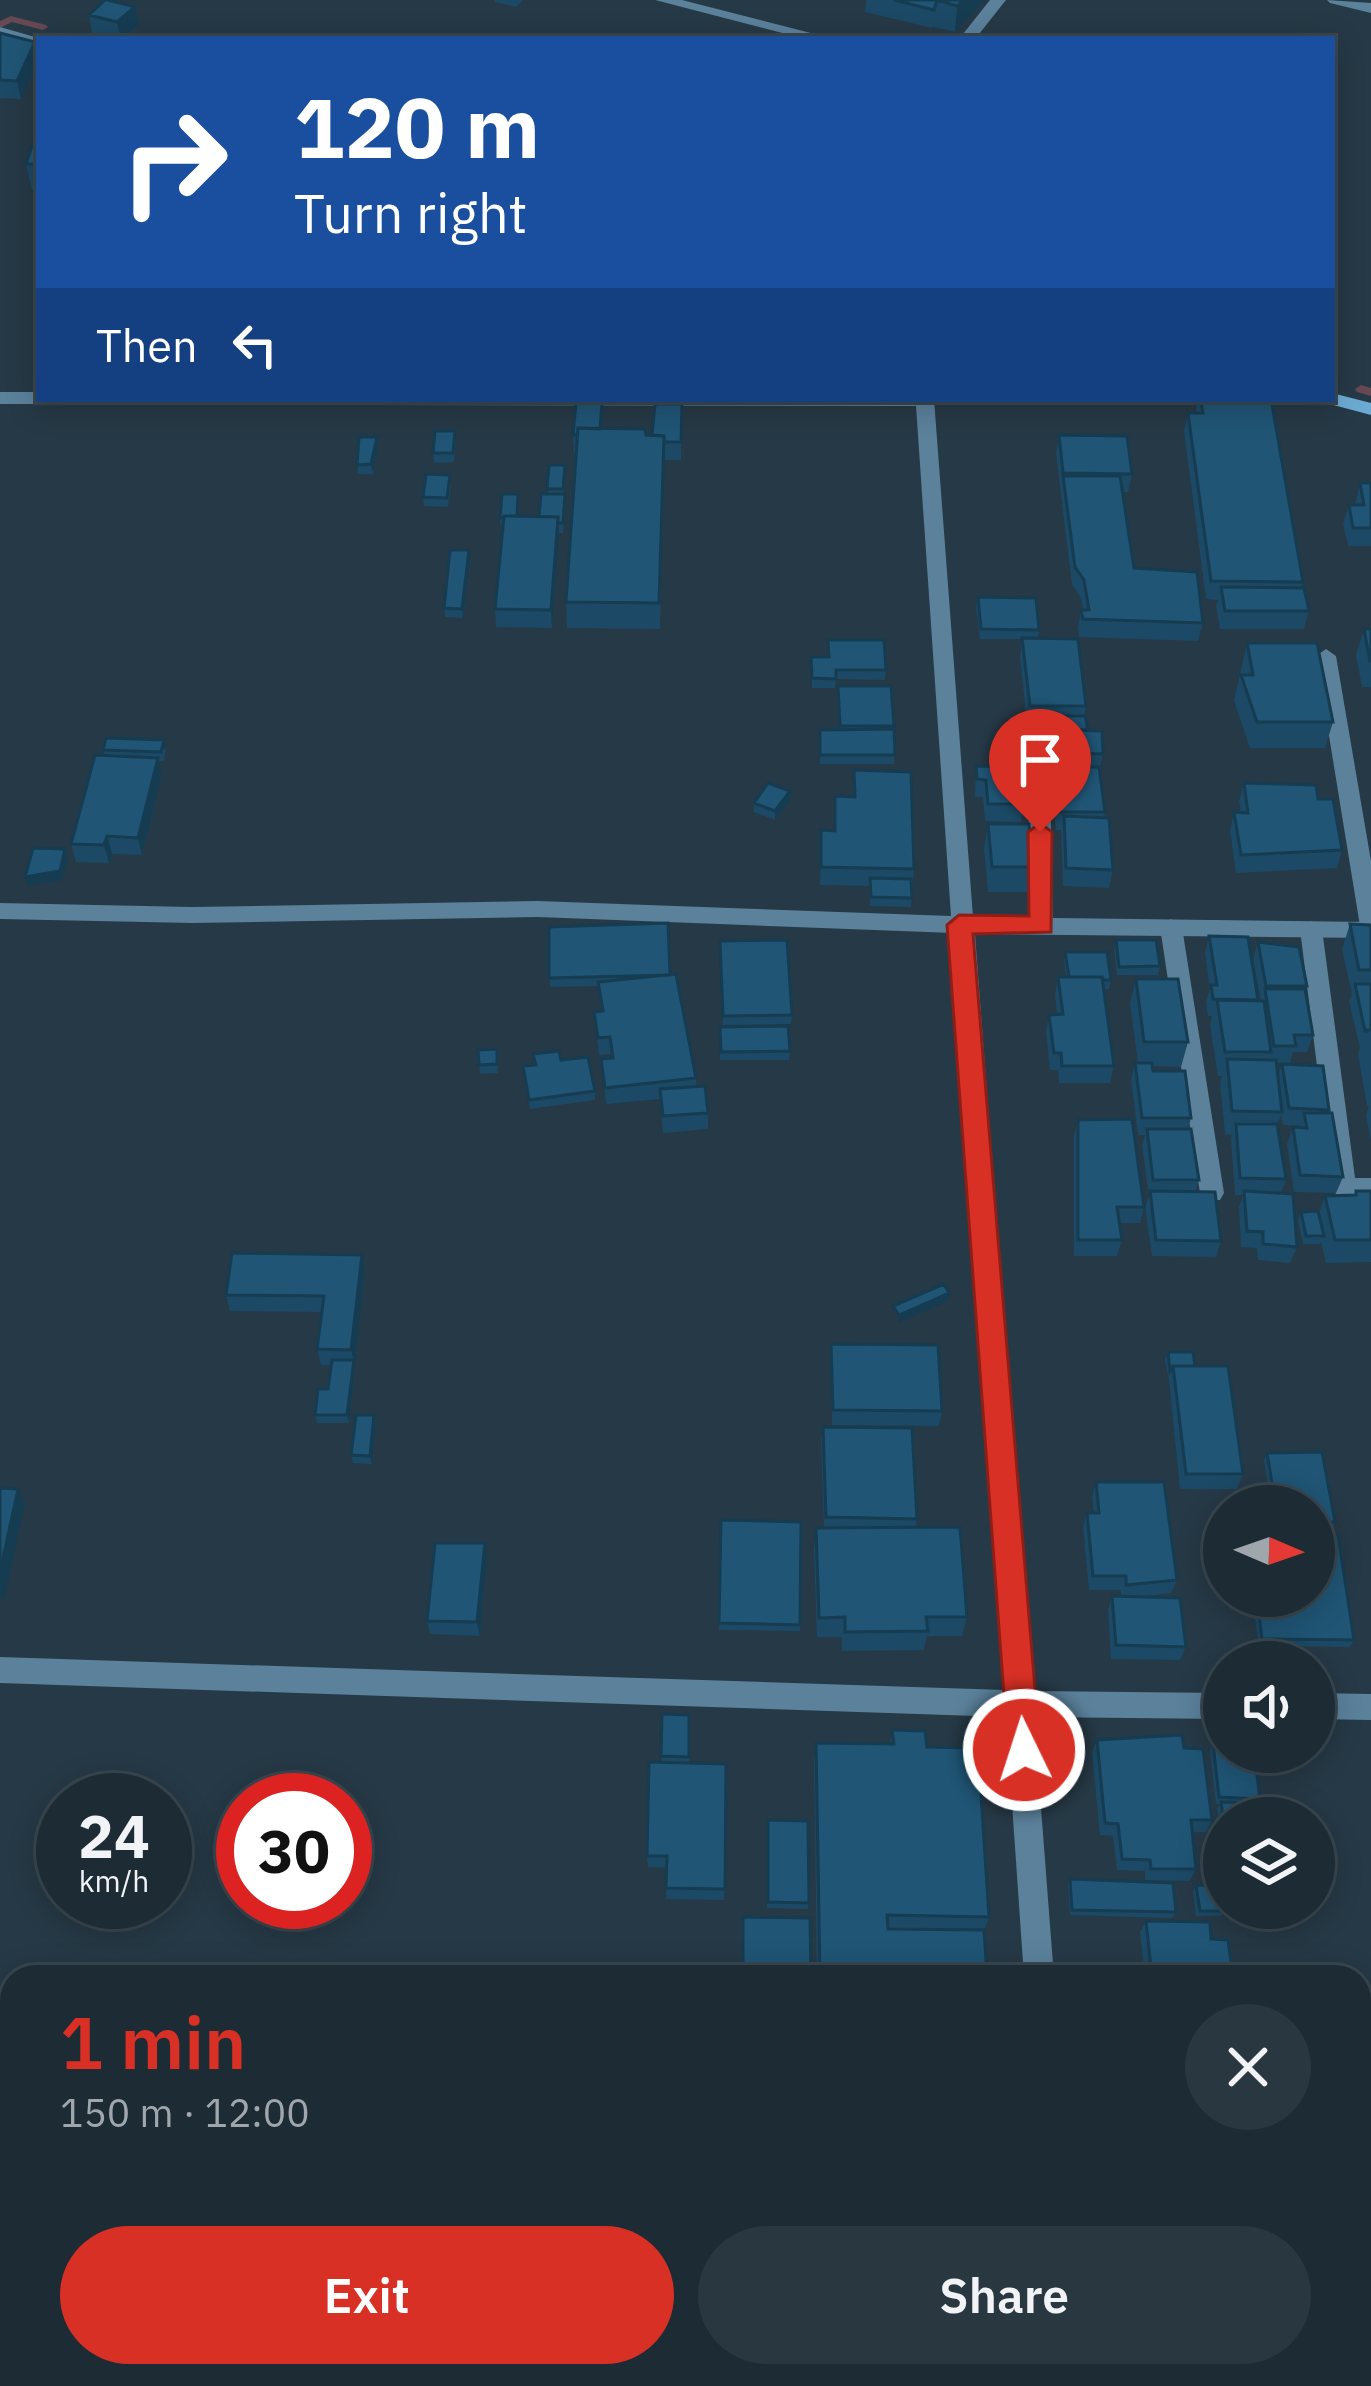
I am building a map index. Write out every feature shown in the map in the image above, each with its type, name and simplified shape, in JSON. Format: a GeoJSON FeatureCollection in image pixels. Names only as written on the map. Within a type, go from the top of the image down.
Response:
{"type":"FeatureCollection","features":[{"type":"Feature","properties":{"kind":"street"},"geometry":{"type":"LineString","coordinates":[[663,0],[813,36]]}},
{"type":"Feature","properties":{"kind":"street"},"geometry":{"type":"LineString","coordinates":[[969,36],[998,0]]}},
{"type":"Feature","properties":{"kind":"street"},"geometry":{"type":"LineString","coordinates":[[1335,0],[1371,8]]}},
{"type":"Feature","properties":{"kind":"street"},"geometry":{"type":"LineString","coordinates":[[0,32],[36,42]]}},
{"type":"Feature","properties":{"kind":"street"},"geometry":{"type":"LineString","coordinates":[[0,398],[36,398]]}},
{"type":"Feature","properties":{"kind":"street"},"geometry":{"type":"LineString","coordinates":[[1335,400],[1371,409]]}},
{"type":"Feature","properties":{"kind":"street"},"geometry":{"type":"LineString","coordinates":[[925,402],[959,925],[1022,1704],[1038,1965]]}},
{"type":"Feature","properties":{"kind":"street"},"geometry":{"type":"LineString","coordinates":[[0,911],[192,915],[538,909],[959,925],[1371,928],[1326,656]]}},
{"type":"Feature","properties":{"kind":"street"},"geometry":{"type":"LineString","coordinates":[[1039,784],[1042,925]]}},
{"type":"Feature","properties":{"kind":"street"},"geometry":{"type":"LineString","coordinates":[[1171,927],[1212,1193]]}},
{"type":"Feature","properties":{"kind":"street"},"geometry":{"type":"LineString","coordinates":[[1311,929],[1344,1187],[1371,1188]]}},
{"type":"Feature","properties":{"kind":"street"},"geometry":{"type":"LineString","coordinates":[[0,1670],[1203,1706]]}},
{"type":"Feature","properties":{"kind":"street"},"geometry":{"type":"LineString","coordinates":[[1335,1706],[1371,1707]]}},
{"type":"Feature","properties":{"kind":"building"},"geometry":{"type":"Polygon","coordinates":[[[105,0],[135,7],[117,22],[89,15],[105,0]]]}},
{"type":"Feature","properties":{"kind":"building"},"geometry":{"type":"Polygon","coordinates":[[[894,0],[937,0],[934,10],[894,0]]]}},
{"type":"Feature","properties":{"kind":"building"},"geometry":{"type":"Polygon","coordinates":[[[0,33],[35,42],[17,81],[0,80],[0,33]]]}},
{"type":"Feature","properties":{"kind":"building"},"geometry":{"type":"Polygon","coordinates":[[[34,139],[36,139],[36,164],[26,164],[34,139]]]}},
{"type":"Feature","properties":{"kind":"building"},"geometry":{"type":"Polygon","coordinates":[[[1201,402],[1272,402],[1303,582],[1211,581],[1188,413],[1203,413],[1201,402]]]}},
{"type":"Feature","properties":{"kind":"building"},"geometry":{"type":"Polygon","coordinates":[[[576,403],[602,403],[600,429],[578,428],[573,435],[576,403]]]}},
{"type":"Feature","properties":{"kind":"building"},"geometry":{"type":"Polygon","coordinates":[[[655,404],[682,404],[681,442],[664,442],[664,436],[652,435],[655,404]]]}},
{"type":"Feature","properties":{"kind":"building"},"geometry":{"type":"Polygon","coordinates":[[[578,428],[645,429],[646,435],[664,436],[659,603],[566,602],[578,428]]]}},
{"type":"Feature","properties":{"kind":"building"},"geometry":{"type":"Polygon","coordinates":[[[435,431],[455,431],[453,453],[433,453],[435,431]]]}},
{"type":"Feature","properties":{"kind":"building"},"geometry":{"type":"Polygon","coordinates":[[[1059,435],[1127,436],[1132,474],[1063,473],[1059,435]]]}},
{"type":"Feature","properties":{"kind":"building"},"geometry":{"type":"Polygon","coordinates":[[[359,437],[377,437],[371,464],[357,465],[359,437]]]}},
{"type":"Feature","properties":{"kind":"building"},"geometry":{"type":"Polygon","coordinates":[[[549,465],[565,465],[563,489],[547,489],[549,465]]]}},
{"type":"Feature","properties":{"kind":"building"},"geometry":{"type":"Polygon","coordinates":[[[426,474],[450,475],[447,498],[423,497],[426,474]]]}},
{"type":"Feature","properties":{"kind":"building"},"geometry":{"type":"Polygon","coordinates":[[[1063,476],[1120,476],[1134,568],[1197,572],[1203,623],[1083,619],[1081,610],[1089,610],[1084,580],[1075,567],[1063,476]]]}},
{"type":"Feature","properties":{"kind":"building"},"geometry":{"type":"Polygon","coordinates":[[[1360,483],[1371,483],[1371,528],[1353,528],[1349,505],[1364,505],[1360,483]]]}},
{"type":"Feature","properties":{"kind":"building"},"geometry":{"type":"Polygon","coordinates":[[[502,494],[518,494],[517,516],[500,518],[502,494]]]}},
{"type":"Feature","properties":{"kind":"building"},"geometry":{"type":"Polygon","coordinates":[[[541,494],[565,494],[563,523],[558,523],[558,517],[539,517],[541,494]]]}},
{"type":"Feature","properties":{"kind":"building"},"geometry":{"type":"Polygon","coordinates":[[[504,516],[558,517],[551,610],[495,609],[504,516]]]}},
{"type":"Feature","properties":{"kind":"building"},"geometry":{"type":"Polygon","coordinates":[[[450,550],[469,550],[462,609],[444,608],[450,550]]]}},
{"type":"Feature","properties":{"kind":"building"},"geometry":{"type":"Polygon","coordinates":[[[1221,587],[1304,588],[1309,611],[1225,611],[1221,587]]]}},
{"type":"Feature","properties":{"kind":"building"},"geometry":{"type":"Polygon","coordinates":[[[978,597],[1036,598],[1039,630],[981,629],[978,597]]]}},
{"type":"Feature","properties":{"kind":"building"},"geometry":{"type":"Polygon","coordinates":[[[1364,629],[1371,629],[1371,661],[1370,661],[1364,629]]]}},
{"type":"Feature","properties":{"kind":"building"},"geometry":{"type":"Polygon","coordinates":[[[1022,638],[1078,639],[1086,706],[1030,706],[1022,638]]]}},
{"type":"Feature","properties":{"kind":"building"},"geometry":{"type":"Polygon","coordinates":[[[828,640],[884,640],[886,670],[836,670],[836,679],[812,678],[811,657],[829,657],[828,640]]]}},
{"type":"Feature","properties":{"kind":"building"},"geometry":{"type":"Polygon","coordinates":[[[1247,643],[1317,643],[1333,722],[1257,722],[1241,675],[1253,675],[1247,643]]]}},
{"type":"Feature","properties":{"kind":"building"},"geometry":{"type":"Polygon","coordinates":[[[838,686],[891,686],[894,726],[840,726],[838,686]]]}},
{"type":"Feature","properties":{"kind":"building"},"geometry":{"type":"Polygon","coordinates":[[[1049,716],[1085,716],[1088,730],[1050,729],[1049,716]]]}},
{"type":"Feature","properties":{"kind":"building"},"geometry":{"type":"Polygon","coordinates":[[[894,729],[895,755],[820,755],[820,730],[894,729]]]}},
{"type":"Feature","properties":{"kind":"building"},"geometry":{"type":"Polygon","coordinates":[[[1043,729],[1102,731],[1103,754],[1056,752],[1055,745],[1045,744],[1043,729]]]}},
{"type":"Feature","properties":{"kind":"building"},"geometry":{"type":"Polygon","coordinates":[[[106,738],[164,740],[161,752],[103,750],[106,738]]]}},
{"type":"Feature","properties":{"kind":"building"},"geometry":{"type":"Polygon","coordinates":[[[95,755],[158,758],[138,838],[107,836],[104,845],[71,844],[95,755]]]}},
{"type":"Feature","properties":{"kind":"building"},"geometry":{"type":"Polygon","coordinates":[[[976,766],[1021,767],[1024,804],[988,804],[986,780],[977,779],[976,766]]]}},
{"type":"Feature","properties":{"kind":"building"},"geometry":{"type":"Polygon","coordinates":[[[1053,767],[1099,767],[1105,812],[1059,812],[1053,767]]]}},
{"type":"Feature","properties":{"kind":"building"},"geometry":{"type":"Polygon","coordinates":[[[854,770],[911,772],[914,869],[821,867],[821,830],[835,831],[835,796],[855,797],[854,770]]]}},
{"type":"Feature","properties":{"kind":"building"},"geometry":{"type":"Polygon","coordinates":[[[768,783],[790,791],[775,811],[754,803],[768,783]]]}},
{"type":"Feature","properties":{"kind":"building"},"geometry":{"type":"Polygon","coordinates":[[[1244,783],[1316,785],[1318,799],[1333,799],[1342,850],[1241,855],[1234,812],[1248,813],[1244,783]]]}},
{"type":"Feature","properties":{"kind":"building"},"geometry":{"type":"Polygon","coordinates":[[[1064,816],[1109,818],[1113,870],[1066,868],[1064,816]]]}},
{"type":"Feature","properties":{"kind":"building"},"geometry":{"type":"Polygon","coordinates":[[[988,824],[1029,824],[1033,867],[992,867],[988,824]]]}},
{"type":"Feature","properties":{"kind":"building"},"geometry":{"type":"Polygon","coordinates":[[[33,848],[65,849],[60,871],[25,877],[33,848]]]}},
{"type":"Feature","properties":{"kind":"building"},"geometry":{"type":"Polygon","coordinates":[[[870,878],[911,879],[912,898],[871,897],[870,878]]]}},
{"type":"Feature","properties":{"kind":"building"},"geometry":{"type":"Polygon","coordinates":[[[668,923],[670,975],[549,978],[549,927],[668,923]]]}},
{"type":"Feature","properties":{"kind":"building"},"geometry":{"type":"Polygon","coordinates":[[[1350,924],[1371,925],[1371,970],[1359,970],[1350,924]]]}},
{"type":"Feature","properties":{"kind":"building"},"geometry":{"type":"Polygon","coordinates":[[[1209,936],[1248,937],[1258,1000],[1213,999],[1211,985],[1217,985],[1209,936]]]}},
{"type":"Feature","properties":{"kind":"building"},"geometry":{"type":"Polygon","coordinates":[[[787,940],[792,1015],[723,1016],[720,941],[787,940]]]}},
{"type":"Feature","properties":{"kind":"building"},"geometry":{"type":"Polygon","coordinates":[[[1116,940],[1156,940],[1160,966],[1119,967],[1116,940]]]}},
{"type":"Feature","properties":{"kind":"building"},"geometry":{"type":"Polygon","coordinates":[[[1258,942],[1299,947],[1307,986],[1266,986],[1258,942]]]}},
{"type":"Feature","properties":{"kind":"building"},"geometry":{"type":"Polygon","coordinates":[[[1065,952],[1107,952],[1111,980],[1069,977],[1065,952]]]}},
{"type":"Feature","properties":{"kind":"building"},"geometry":{"type":"Polygon","coordinates":[[[676,974],[696,1078],[605,1088],[601,1059],[613,1058],[610,1037],[598,1038],[594,1012],[603,1011],[598,982],[676,974]]]}},
{"type":"Feature","properties":{"kind":"building"},"geometry":{"type":"Polygon","coordinates":[[[1058,977],[1102,977],[1114,1066],[1062,1066],[1061,1053],[1054,1053],[1049,1015],[1063,1014],[1058,977]]]}},
{"type":"Feature","properties":{"kind":"building"},"geometry":{"type":"Polygon","coordinates":[[[1136,979],[1178,979],[1188,1042],[1144,1042],[1136,979]]]}},
{"type":"Feature","properties":{"kind":"building"},"geometry":{"type":"Polygon","coordinates":[[[1355,984],[1371,984],[1371,1030],[1365,1031],[1355,984]]]}},
{"type":"Feature","properties":{"kind":"building"},"geometry":{"type":"Polygon","coordinates":[[[1265,989],[1305,989],[1313,1035],[1294,1035],[1296,1046],[1274,1046],[1265,989]]]}},
{"type":"Feature","properties":{"kind":"building"},"geometry":{"type":"Polygon","coordinates":[[[1217,1000],[1264,1001],[1271,1052],[1225,1052],[1217,1000]]]}},
{"type":"Feature","properties":{"kind":"building"},"geometry":{"type":"Polygon","coordinates":[[[788,1026],[790,1051],[721,1052],[720,1027],[788,1026]]]}},
{"type":"Feature","properties":{"kind":"building"},"geometry":{"type":"Polygon","coordinates":[[[497,1049],[497,1064],[479,1065],[478,1050],[497,1049]]]}},
{"type":"Feature","properties":{"kind":"building"},"geometry":{"type":"Polygon","coordinates":[[[559,1051],[561,1060],[588,1057],[595,1091],[529,1100],[523,1066],[536,1065],[533,1054],[559,1051]]]}},
{"type":"Feature","properties":{"kind":"building"},"geometry":{"type":"Polygon","coordinates":[[[1227,1059],[1276,1060],[1282,1112],[1232,1111],[1227,1059]]]}},
{"type":"Feature","properties":{"kind":"building"},"geometry":{"type":"Polygon","coordinates":[[[1135,1063],[1152,1063],[1153,1071],[1185,1071],[1191,1118],[1142,1118],[1135,1063]]]}},
{"type":"Feature","properties":{"kind":"building"},"geometry":{"type":"Polygon","coordinates":[[[1282,1064],[1323,1066],[1329,1110],[1289,1108],[1282,1064]]]}},
{"type":"Feature","properties":{"kind":"building"},"geometry":{"type":"Polygon","coordinates":[[[705,1086],[708,1113],[663,1116],[660,1089],[705,1086]]]}},
{"type":"Feature","properties":{"kind":"building"},"geometry":{"type":"Polygon","coordinates":[[[1304,1113],[1332,1113],[1343,1177],[1300,1175],[1293,1127],[1307,1128],[1304,1113]]]}},
{"type":"Feature","properties":{"kind":"building"},"geometry":{"type":"Polygon","coordinates":[[[1132,1119],[1144,1207],[1117,1207],[1122,1240],[1078,1240],[1078,1120],[1132,1119]]]}},
{"type":"Feature","properties":{"kind":"building"},"geometry":{"type":"Polygon","coordinates":[[[1236,1124],[1277,1124],[1286,1179],[1240,1178],[1236,1124]]]}},
{"type":"Feature","properties":{"kind":"building"},"geometry":{"type":"Polygon","coordinates":[[[1147,1129],[1191,1129],[1199,1180],[1153,1180],[1147,1129]]]}},
{"type":"Feature","properties":{"kind":"building"},"geometry":{"type":"Polygon","coordinates":[[[1150,1191],[1215,1192],[1221,1241],[1156,1240],[1150,1191]]]}},
{"type":"Feature","properties":{"kind":"building"},"geometry":{"type":"Polygon","coordinates":[[[1244,1191],[1293,1194],[1297,1247],[1263,1244],[1263,1232],[1247,1231],[1244,1191]]]}},
{"type":"Feature","properties":{"kind":"building"},"geometry":{"type":"Polygon","coordinates":[[[1356,1191],[1371,1191],[1371,1240],[1335,1240],[1325,1196],[1356,1195],[1356,1191]]]}},
{"type":"Feature","properties":{"kind":"building"},"geometry":{"type":"Polygon","coordinates":[[[1318,1211],[1324,1236],[1306,1236],[1301,1212],[1318,1211]]]}},
{"type":"Feature","properties":{"kind":"building"},"geometry":{"type":"Polygon","coordinates":[[[232,1253],[362,1255],[351,1350],[317,1349],[324,1296],[226,1295],[232,1253]]]}},
{"type":"Feature","properties":{"kind":"building"},"geometry":{"type":"Polygon","coordinates":[[[944,1284],[949,1293],[899,1315],[893,1306],[944,1284]]]}},
{"type":"Feature","properties":{"kind":"building"},"geometry":{"type":"Polygon","coordinates":[[[831,1344],[938,1345],[942,1411],[833,1410],[831,1344]]]}},
{"type":"Feature","properties":{"kind":"building"},"geometry":{"type":"Polygon","coordinates":[[[1168,1352],[1193,1352],[1195,1366],[1173,1366],[1170,1371],[1168,1352]]]}},
{"type":"Feature","properties":{"kind":"building"},"geometry":{"type":"Polygon","coordinates":[[[332,1360],[354,1360],[347,1415],[315,1415],[318,1389],[328,1389],[332,1360]]]}},
{"type":"Feature","properties":{"kind":"building"},"geometry":{"type":"Polygon","coordinates":[[[1173,1366],[1228,1366],[1243,1474],[1186,1474],[1173,1366]]]}},
{"type":"Feature","properties":{"kind":"building"},"geometry":{"type":"Polygon","coordinates":[[[356,1415],[374,1415],[370,1456],[351,1455],[356,1415]]]}},
{"type":"Feature","properties":{"kind":"building"},"geometry":{"type":"Polygon","coordinates":[[[823,1427],[912,1428],[917,1519],[826,1517],[823,1427]]]}},
{"type":"Feature","properties":{"kind":"building"},"geometry":{"type":"Polygon","coordinates":[[[1322,1452],[1328,1485],[1272,1485],[1267,1453],[1322,1452]]]}},
{"type":"Feature","properties":{"kind":"building"},"geometry":{"type":"Polygon","coordinates":[[[1096,1482],[1164,1482],[1177,1580],[1126,1585],[1126,1576],[1093,1576],[1087,1513],[1099,1513],[1096,1482]]]}},
{"type":"Feature","properties":{"kind":"building"},"geometry":{"type":"Polygon","coordinates":[[[0,1488],[18,1489],[0,1572],[0,1488]]]}},
{"type":"Feature","properties":{"kind":"building"},"geometry":{"type":"Polygon","coordinates":[[[721,1520],[801,1522],[800,1625],[719,1623],[721,1520]]]}},
{"type":"Feature","properties":{"kind":"building"},"geometry":{"type":"Polygon","coordinates":[[[960,1527],[967,1617],[926,1617],[928,1631],[845,1632],[845,1617],[819,1618],[816,1528],[960,1527]]]}},
{"type":"Feature","properties":{"kind":"building"},"geometry":{"type":"Polygon","coordinates":[[[1338,1535],[1354,1640],[1262,1639],[1259,1617],[1335,1617],[1338,1535]]]}},
{"type":"Feature","properties":{"kind":"building"},"geometry":{"type":"Polygon","coordinates":[[[435,1543],[485,1543],[477,1622],[427,1621],[435,1543]]]}},
{"type":"Feature","properties":{"kind":"building"},"geometry":{"type":"Polygon","coordinates":[[[1112,1596],[1180,1598],[1186,1647],[1116,1645],[1112,1596]]]}},
{"type":"Feature","properties":{"kind":"building"},"geometry":{"type":"Polygon","coordinates":[[[662,1714],[689,1715],[689,1757],[661,1756],[662,1714]]]}},
{"type":"Feature","properties":{"kind":"building"},"geometry":{"type":"Polygon","coordinates":[[[892,1730],[925,1731],[927,1747],[978,1748],[989,1917],[887,1915],[888,1929],[984,1930],[986,1965],[820,1965],[816,1743],[894,1744],[892,1730]]]}},
{"type":"Feature","properties":{"kind":"building"},"geometry":{"type":"Polygon","coordinates":[[[1182,1735],[1184,1748],[1203,1749],[1209,1797],[1203,1797],[1203,1820],[1191,1820],[1196,1869],[1151,1869],[1150,1860],[1122,1859],[1118,1824],[1105,1823],[1097,1740],[1182,1735]]]}},
{"type":"Feature","properties":{"kind":"building"},"geometry":{"type":"Polygon","coordinates":[[[649,1762],[726,1764],[725,1889],[666,1888],[667,1856],[647,1856],[649,1762]]]}},
{"type":"Feature","properties":{"kind":"building"},"geometry":{"type":"Polygon","coordinates":[[[1216,1773],[1257,1773],[1260,1797],[1219,1797],[1216,1773]]]}},
{"type":"Feature","properties":{"kind":"building"},"geometry":{"type":"Polygon","coordinates":[[[768,1820],[808,1821],[809,1903],[768,1902],[768,1820]]]}},
{"type":"Feature","properties":{"kind":"building"},"geometry":{"type":"Polygon","coordinates":[[[1070,1879],[1173,1883],[1176,1912],[1072,1910],[1070,1879]]]}},
{"type":"Feature","properties":{"kind":"building"},"geometry":{"type":"Polygon","coordinates":[[[1196,1885],[1203,1885],[1200,1911],[1196,1885]]]}},
{"type":"Feature","properties":{"kind":"building"},"geometry":{"type":"Polygon","coordinates":[[[743,1917],[810,1918],[811,1965],[743,1965],[743,1917]]]}},
{"type":"Feature","properties":{"kind":"building"},"geometry":{"type":"Polygon","coordinates":[[[1146,1921],[1203,1922],[1203,1929],[1210,1929],[1211,1939],[1228,1940],[1231,1965],[1151,1965],[1146,1921]]]}},
{"type":"Feature","properties":{"kind":"waterway"},"geometry":{"type":"LineString","coordinates":[[0,25],[11,19],[43,27]]}},
{"type":"Feature","properties":{"kind":"waterway"},"geometry":{"type":"LineString","coordinates":[[1361,389],[1371,392]]}},
{"type":"Feature","properties":{"kind":"route"},"geometry":{"type":"LineString","coordinates":[[1024,1750],[959,925],[1042,925],[1040,832]]}}]}
